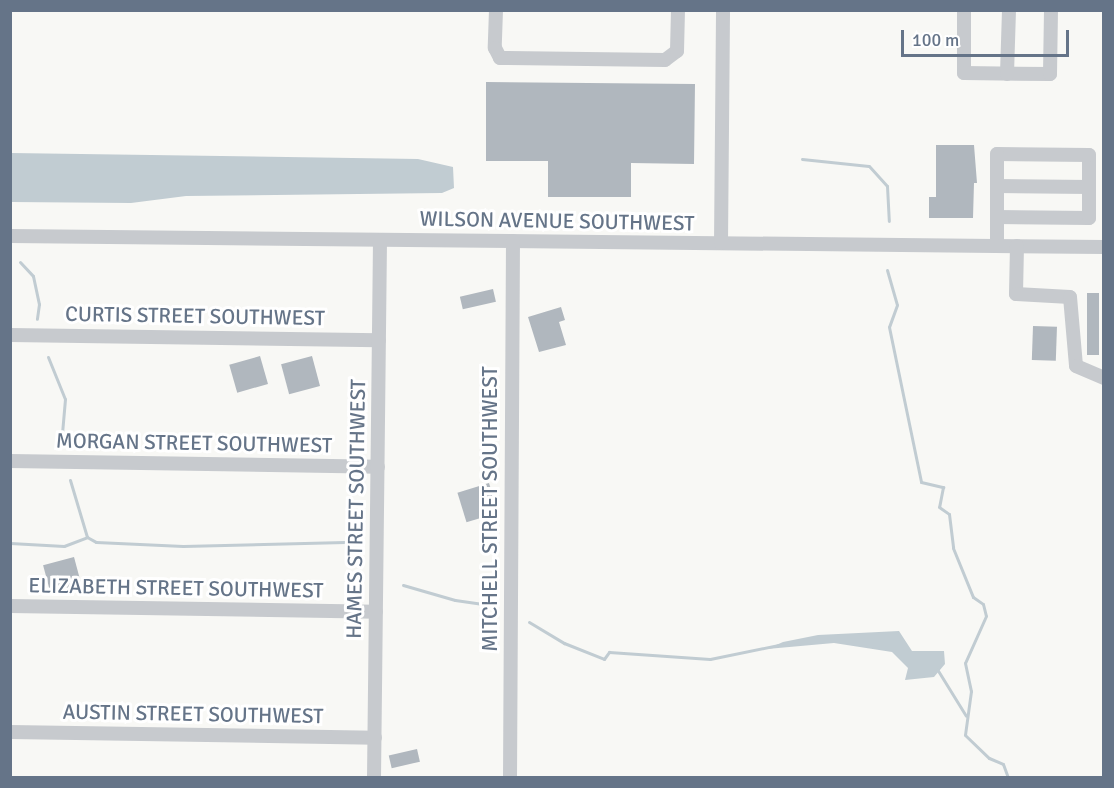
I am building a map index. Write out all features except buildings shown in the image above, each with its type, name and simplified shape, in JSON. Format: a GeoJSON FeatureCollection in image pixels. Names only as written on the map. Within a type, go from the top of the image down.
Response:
{"type":"FeatureCollection","features":[{"type":"Feature","properties":{"kind":"street"},"geometry":{"type":"LineString","coordinates":[[496,10],[495,48],[500,58],[665,60],[677,51],[678,10]]}},
{"type":"Feature","properties":{"kind":"street"},"geometry":{"type":"LineString","coordinates":[[721,243],[723,10]]}},
{"type":"Feature","properties":{"kind":"street"},"geometry":{"type":"LineString","coordinates":[[964,10],[964,73],[1007,74],[1050,74],[1052,10]]}},
{"type":"Feature","properties":{"kind":"street"},"geometry":{"type":"LineString","coordinates":[[1007,74],[1009,10]]}},
{"type":"Feature","properties":{"kind":"street"},"geometry":{"type":"LineString","coordinates":[[998,217],[1089,218],[1089,155],[997,154],[998,246]]}},
{"type":"Feature","properties":{"kind":"street"},"geometry":{"type":"LineString","coordinates":[[997,186],[1089,187]]}},
{"type":"Feature","properties":{"kind":"street","name":"WILSON AVENUE SOUTHWEST"},"geometry":{"type":"LineString","coordinates":[[10,237],[1104,247]]}},
{"type":"Feature","properties":{"kind":"street","name":"HAMES STREET SOUTHWEST"},"geometry":{"type":"LineString","coordinates":[[374,777],[380,240]]}},
{"type":"Feature","properties":{"kind":"street","name":"MITCHELL STREET SOUTHWEST"},"geometry":{"type":"LineString","coordinates":[[510,777],[513,241]]}},
{"type":"Feature","properties":{"kind":"street"},"geometry":{"type":"LineString","coordinates":[[1017,246],[1016,294],[1070,297],[1077,366],[1104,378]]}},
{"type":"Feature","properties":{"kind":"street","name":"CURTIS STREET SOUTHWEST"},"geometry":{"type":"LineString","coordinates":[[10,335],[379,340]]}},
{"type":"Feature","properties":{"kind":"street","name":"MORGAN STREET SOUTHWEST"},"geometry":{"type":"LineString","coordinates":[[10,461],[378,467]]}},
{"type":"Feature","properties":{"kind":"street","name":"ELIZABETH STREET SOUTHWEST"},"geometry":{"type":"LineString","coordinates":[[10,606],[376,612]]}},
{"type":"Feature","properties":{"kind":"street","name":"AUSTIN STREET SOUTHWEST"},"geometry":{"type":"LineString","coordinates":[[10,732],[375,738]]}},
{"type":"Feature","properties":{"kind":"shaded area"},"geometry":{"type":"Polygon","coordinates":[[[11,153],[418,159],[453,167],[454,188],[442,193],[186,196],[131,203],[11,202],[11,153]]]}},
{"type":"Feature","properties":{"kind":"shaded area"},"geometry":{"type":"Polygon","coordinates":[[[899,631],[912,651],[944,651],[945,664],[934,677],[905,680],[908,668],[892,652],[834,643],[767,649],[783,642],[818,635],[899,631]]]}},
{"type":"Feature","properties":{"kind":"waterway"},"geometry":{"type":"LineString","coordinates":[[802,159],[869,166],[887,186],[889,221]]}},
{"type":"Feature","properties":{"kind":"waterway"},"geometry":{"type":"LineString","coordinates":[[20,262],[33,276],[39,304],[37,319]]}},
{"type":"Feature","properties":{"kind":"waterway"},"geometry":{"type":"LineString","coordinates":[[887,270],[897,305],[889,327],[921,482],[943,487],[939,507],[949,514],[953,548],[973,597],[983,604],[986,616],[965,663],[971,691],[965,735],[989,758],[1003,764],[1008,778]]}},
{"type":"Feature","properties":{"kind":"waterway"},"geometry":{"type":"LineString","coordinates":[[48,357],[65,399],[61,445]]}},
{"type":"Feature","properties":{"kind":"waterway"},"geometry":{"type":"LineString","coordinates":[[70,480],[87,537],[96,542],[183,546],[345,542]]}},
{"type":"Feature","properties":{"kind":"waterway"},"geometry":{"type":"LineString","coordinates":[[10,543],[64,546],[87,537]]}},
{"type":"Feature","properties":{"kind":"waterway"},"geometry":{"type":"LineString","coordinates":[[403,585],[455,600],[497,606]]}},
{"type":"Feature","properties":{"kind":"waterway"},"geometry":{"type":"LineString","coordinates":[[529,622],[564,643],[604,659],[609,652],[710,659],[778,645]]}},
{"type":"Feature","properties":{"kind":"waterway"},"geometry":{"type":"LineString","coordinates":[[937,669],[966,716]]}}]}
